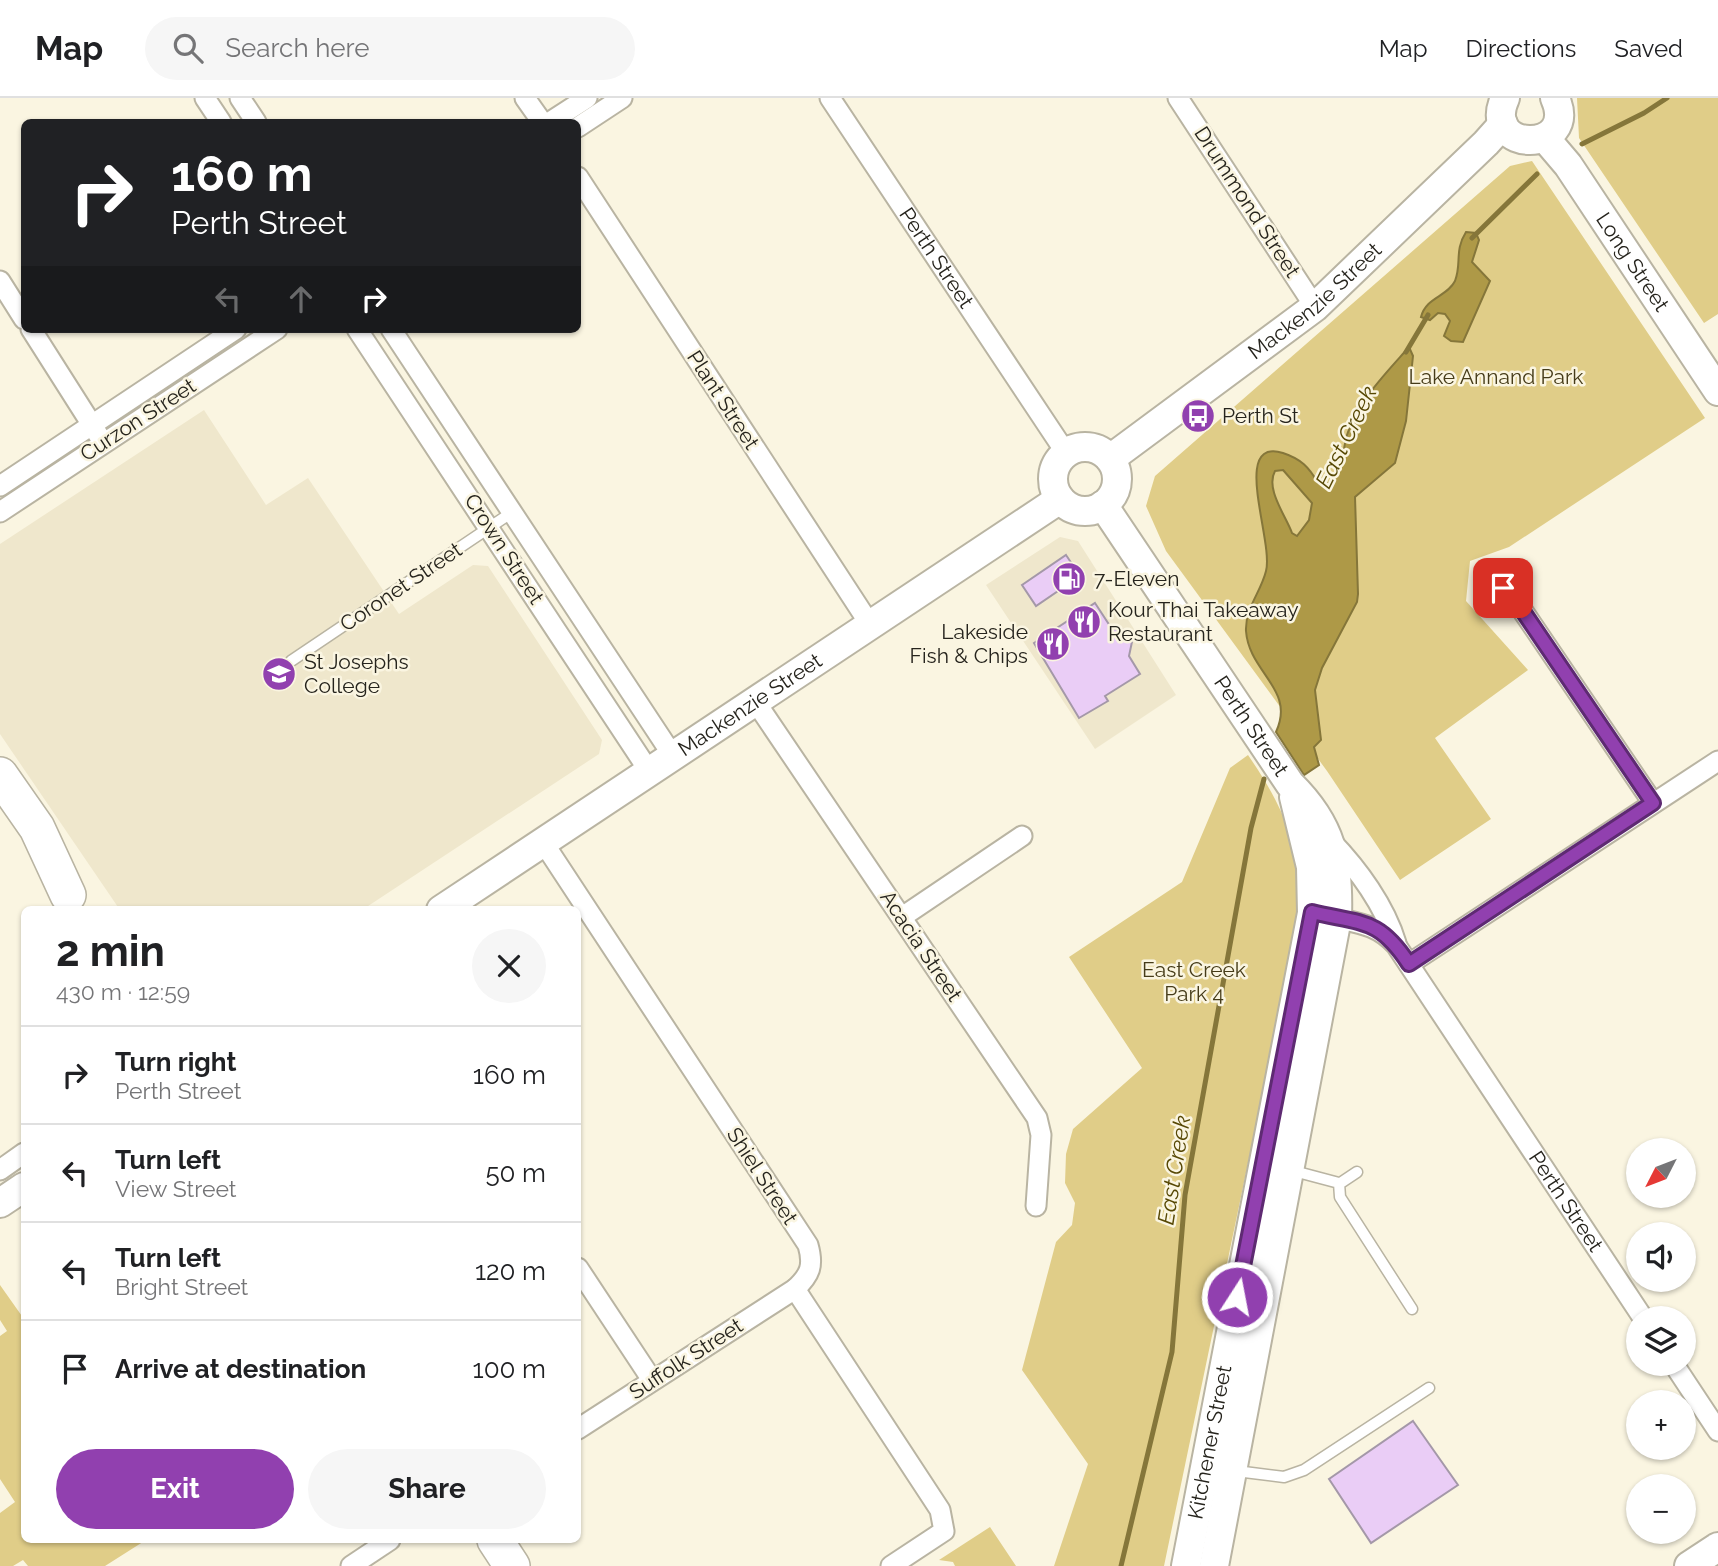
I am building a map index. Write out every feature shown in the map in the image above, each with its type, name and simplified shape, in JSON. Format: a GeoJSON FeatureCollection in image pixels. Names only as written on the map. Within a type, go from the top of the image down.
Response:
{"type":"FeatureCollection","features":[{"type":"Feature","properties":{"kind":"highway"},"geometry":{"type":"LineString","coordinates":[[0,775],[37,828],[73,903]]}},
{"type":"Feature","properties":{"kind":"highway"},"geometry":{"type":"LineString","coordinates":[[0,813],[18,840],[73,903]]}},
{"type":"Feature","properties":{"kind":"highway"},"geometry":{"type":"LineString","coordinates":[[497,1543],[512,1566]]}},
{"type":"Feature","properties":{"kind":"main road"},"geometry":{"type":"LineString","coordinates":[[1504,111],[1516,138],[1526,141],[1545,138],[1559,117],[1555,98]]}},
{"type":"Feature","properties":{"kind":"main road","name":"Mackenzie Street"},"geometry":{"type":"LineString","coordinates":[[1110,459],[1315,307],[1504,111]]}},
{"type":"Feature","properties":{"kind":"main road","name":"Long Street"},"geometry":{"type":"LineString","coordinates":[[1545,138],[1573,172],[1718,391]]}},
{"type":"Feature","properties":{"kind":"main road"},"geometry":{"type":"LineString","coordinates":[[1079,448],[1093,448],[1110,459],[1116,473],[1116,487],[1103,505],[1085,511],[1067,505],[1060,499],[1054,475],[1056,466],[1066,453],[1079,448]]}},
{"type":"Feature","properties":{"kind":"main road","name":"Mackenzie Street"},"geometry":{"type":"LineString","coordinates":[[447,906],[869,623],[1060,499]]}},
{"type":"Feature","properties":{"kind":"main road","name":"Perth Street"},"geometry":{"type":"LineString","coordinates":[[1103,505],[1263,745],[1290,784],[1306,800],[1331,841]]}},
{"type":"Feature","properties":{"kind":"main road","name":"Kitchener Street"},"geometry":{"type":"LineString","coordinates":[[1214,1566],[1290,1170],[1325,915],[1290,784]]}},
{"type":"Feature","properties":{"kind":"main road","name":"Kitchener Street"},"geometry":{"type":"LineString","coordinates":[[1186,1566],[1325,915],[1337,870],[1331,841]]}},
{"type":"Feature","properties":{"kind":"main road"},"geometry":{"type":"LineString","coordinates":[[0,1203],[21,1189]]}},
{"type":"Feature","properties":{"kind":"main road"},"geometry":{"type":"LineString","coordinates":[[1689,1566],[1718,1547]]}},
{"type":"Feature","properties":{"kind":"street"},"geometry":{"type":"LineString","coordinates":[[205,98],[219,119]]}},
{"type":"Feature","properties":{"kind":"street"},"geometry":{"type":"LineString","coordinates":[[240,98],[254,119]]}},
{"type":"Feature","properties":{"kind":"street"},"geometry":{"type":"LineString","coordinates":[[526,98],[539,119]]}},
{"type":"Feature","properties":{"kind":"street"},"geometry":{"type":"LineString","coordinates":[[555,119],[587,98]]}},
{"type":"Feature","properties":{"kind":"street"},"geometry":{"type":"LineString","coordinates":[[581,125],[622,98]]}},
{"type":"Feature","properties":{"kind":"street","name":"Perth Street"},"geometry":{"type":"LineString","coordinates":[[830,98],[1066,453]]}},
{"type":"Feature","properties":{"kind":"street","name":"Drummond Street"},"geometry":{"type":"LineString","coordinates":[[1178,98],[1315,307]]}},
{"type":"Feature","properties":{"kind":"street","name":"Plant Street"},"geometry":{"type":"LineString","coordinates":[[581,182],[869,623]]}},
{"type":"Feature","properties":{"kind":"street"},"geometry":{"type":"LineString","coordinates":[[0,281],[21,314]]}},
{"type":"Feature","properties":{"kind":"street"},"geometry":{"type":"LineString","coordinates":[[34,333],[103,443]]}},
{"type":"Feature","properties":{"kind":"street","name":"Curzon Street"},"geometry":{"type":"LineString","coordinates":[[0,486],[230,333]]}},
{"type":"Feature","properties":{"kind":"street","name":"Curzon Street"},"geometry":{"type":"LineString","coordinates":[[0,512],[271,333]]}},
{"type":"Feature","properties":{"kind":"street","name":"Crown Street"},"geometry":{"type":"LineString","coordinates":[[360,333],[649,771]]}},
{"type":"Feature","properties":{"kind":"street","name":"Crown Street"},"geometry":{"type":"LineString","coordinates":[[394,333],[673,756]]}},
{"type":"Feature","properties":{"kind":"street"},"geometry":{"type":"LineString","coordinates":[[1492,578],[1514,598],[1653,803]]}},
{"type":"Feature","properties":{"kind":"street","name":"Acacia Street"},"geometry":{"type":"LineString","coordinates":[[755,701],[1037,1118],[1041,1135],[1036,1206]]}},
{"type":"Feature","properties":{"kind":"street"},"geometry":{"type":"LineString","coordinates":[[1409,964],[1718,761]]}},
{"type":"Feature","properties":{"kind":"street"},"geometry":{"type":"LineString","coordinates":[[902,917],[1022,836]]}},
{"type":"Feature","properties":{"kind":"street","name":"Perth Street"},"geometry":{"type":"LineString","coordinates":[[1331,841],[1347,857],[1389,921],[1396,945]]}},
{"type":"Feature","properties":{"kind":"street","name":"Shiel Street"},"geometry":{"type":"LineString","coordinates":[[542,842],[808,1245],[812,1260],[809,1276],[795,1289]]}},
{"type":"Feature","properties":{"kind":"street","name":"Perth Street"},"geometry":{"type":"LineString","coordinates":[[1325,915],[1369,924],[1383,931],[1396,945],[1635,1306]]}},
{"type":"Feature","properties":{"kind":"street"},"geometry":{"type":"LineString","coordinates":[[0,1170],[21,1155]]}},
{"type":"Feature","properties":{"kind":"street"},"geometry":{"type":"LineString","coordinates":[[581,1273],[652,1380]]}},
{"type":"Feature","properties":{"kind":"street"},"geometry":{"type":"LineString","coordinates":[[795,1289],[940,1510],[944,1531],[891,1566]]}},
{"type":"Feature","properties":{"kind":"street","name":"Suffolk Street"},"geometry":{"type":"LineString","coordinates":[[581,1427],[795,1289]]}},
{"type":"Feature","properties":{"kind":"street"},"geometry":{"type":"LineString","coordinates":[[1682,1376],[1718,1431]]}},
{"type":"Feature","properties":{"kind":"street"},"geometry":{"type":"LineString","coordinates":[[351,1566],[386,1543]]}},
{"type":"Feature","properties":{"kind":"lane","name":"Coronet Street"},"geometry":{"type":"LineString","coordinates":[[291,661],[511,513]]}},
{"type":"Feature","properties":{"kind":"lane"},"geometry":{"type":"LineString","coordinates":[[1290,1170],[1339,1184],[1357,1172]]}},
{"type":"Feature","properties":{"kind":"lane"},"geometry":{"type":"LineString","coordinates":[[1339,1184],[1340,1198],[1412,1309]]}},
{"type":"Feature","properties":{"kind":"lane"},"geometry":{"type":"LineString","coordinates":[[1232,1470],[1284,1477],[1304,1470],[1429,1388]]}},
{"type":"Feature","properties":{"kind":"shaded area"},"geometry":{"type":"Polygon","coordinates":[[[1466,232],[1476,233],[1479,240],[1472,262],[1490,281],[1463,342],[1451,341],[1444,336],[1450,321],[1445,314],[1438,313],[1430,320],[1421,317],[1427,305],[1447,291],[1455,281],[1460,245],[1466,232]]]}},
{"type":"Feature","properties":{"kind":"shaded area"},"geometry":{"type":"Polygon","coordinates":[[[1409,347],[1413,356],[1406,421],[1395,463],[1355,497],[1357,602],[1322,668],[1315,690],[1321,740],[1314,747],[1319,765],[1304,775],[1276,732],[1281,717],[1280,704],[1276,692],[1249,646],[1246,631],[1248,615],[1266,571],[1267,557],[1256,475],[1259,460],[1267,452],[1283,453],[1300,461],[1318,483],[1326,485],[1341,467],[1348,432],[1359,408],[1409,347]],[[1283,470],[1275,471],[1274,494],[1292,533],[1297,536],[1309,520],[1312,503],[1283,470]]]}},
{"type":"Feature","properties":{"kind":"shaded area","name":"St Josephs College"},"geometry":{"type":"Polygon","coordinates":[[[204,410],[266,505],[308,478],[399,614],[473,565],[488,566],[602,740],[599,754],[368,906],[117,906],[0,734],[0,544],[204,410]]]}},
{"type":"Feature","properties":{"kind":"shaded area"},"geometry":{"type":"Polygon","coordinates":[[[1060,537],[1078,541],[1176,695],[1095,749],[986,585],[1060,537]]]}},
{"type":"Feature","properties":{"kind":"green space"},"geometry":{"type":"Polygon","coordinates":[[[1577,98],[1718,98],[1718,314],[1704,323],[1579,138],[1577,98]]]}},
{"type":"Feature","properties":{"kind":"green space","name":"Lake Annand Park"},"geometry":{"type":"Polygon","coordinates":[[[1532,161],[1705,418],[1509,547],[1470,561],[1466,601],[1528,670],[1435,738],[1491,819],[1400,880],[1327,771],[1166,551],[1146,506],[1155,476],[1510,166],[1532,161]]]}},
{"type":"Feature","properties":{"kind":"green space","name":"East Creek Park 4"},"geometry":{"type":"Polygon","coordinates":[[[1248,755],[1274,798],[1292,842],[1299,884],[1297,911],[1293,947],[1164,1566],[1054,1566],[1088,1464],[1022,1370],[1056,1242],[1072,1225],[1075,1203],[1065,1183],[1066,1154],[1073,1129],[1142,1068],[1069,957],[1182,882],[1230,768],[1248,755]]]}},
{"type":"Feature","properties":{"kind":"green space"},"geometry":{"type":"Polygon","coordinates":[[[0,1285],[21,1315],[21,1543],[141,1543],[105,1566],[28,1566],[23,1560],[13,1566],[0,1566],[0,1513],[15,1502],[0,1479],[0,1336],[7,1331],[0,1320],[0,1285]]]}},
{"type":"Feature","properties":{"kind":"green space"},"geometry":{"type":"Polygon","coordinates":[[[990,1527],[1016,1566],[955,1566],[953,1562],[939,1560],[990,1527]]]}},
{"type":"Feature","properties":{"kind":"building"},"geometry":{"type":"Polygon","coordinates":[[[1066,555],[1080,576],[1036,606],[1022,585],[1066,555]]]}},
{"type":"Feature","properties":{"kind":"building"},"geometry":{"type":"Polygon","coordinates":[[[1095,603],[1112,629],[1126,630],[1133,637],[1129,656],[1140,674],[1105,696],[1108,701],[1079,718],[1034,643],[1095,603]]]}},
{"type":"Feature","properties":{"kind":"building"},"geometry":{"type":"Polygon","coordinates":[[[1413,1421],[1458,1485],[1371,1543],[1329,1479],[1413,1421]]]}},
{"type":"Feature","properties":{"kind":"waterway","name":"East Creek"},"geometry":{"type":"LineString","coordinates":[[1582,144],[1644,113],[1667,98]]}},
{"type":"Feature","properties":{"kind":"waterway","name":"East Creek"},"geometry":{"type":"LineString","coordinates":[[1472,238],[1537,174]]}},
{"type":"Feature","properties":{"kind":"waterway","name":"East Creek"},"geometry":{"type":"LineString","coordinates":[[1406,352],[1428,315]]}},
{"type":"Feature","properties":{"kind":"waterway","name":"East Creek"},"geometry":{"type":"LineString","coordinates":[[1121,1566],[1172,1352],[1185,1195],[1251,828],[1264,779]]}},
{"type":"Feature","properties":{"kind":"place","name":"Perth St"},"geometry":{"type":"Point","coordinates":[1198,416]}},
{"type":"Feature","properties":{"kind":"place","name":"7-Eleven"},"geometry":{"type":"Point","coordinates":[1069,579]}},
{"type":"Feature","properties":{"kind":"place","name":"Kour Thai Takeaway Restaurant"},"geometry":{"type":"Point","coordinates":[1084,622]}},
{"type":"Feature","properties":{"kind":"place","name":"Lakeside Fish & Chips"},"geometry":{"type":"Point","coordinates":[1053,644]}},
{"type":"Feature","properties":{"kind":"place","name":"St Josephs College"},"geometry":{"type":"Point","coordinates":[279,674]}},
{"type":"Feature","properties":{"kind":"route"},"geometry":{"type":"LineString","coordinates":[[1237,1297],[1312,912],[1369,924],[1383,931],[1409,964],[1653,803],[1514,598],[1503,588]]}}]}
